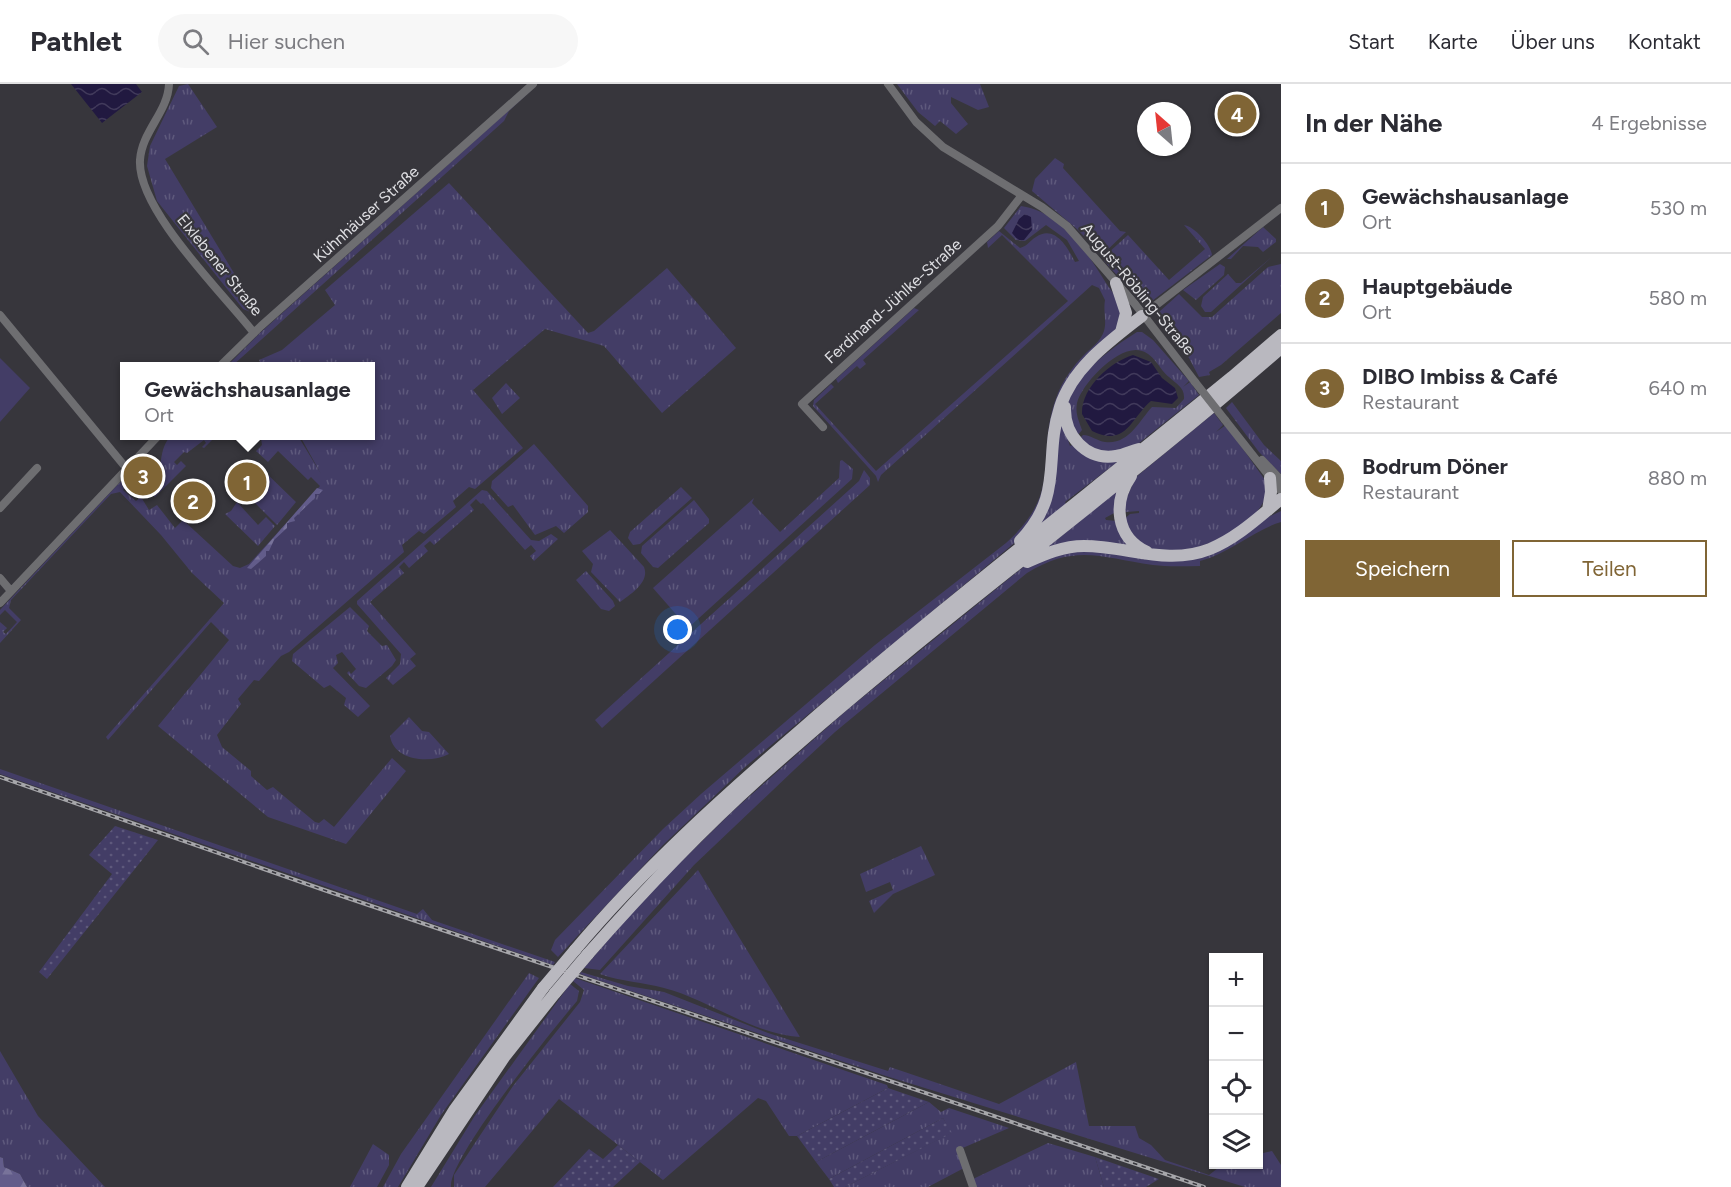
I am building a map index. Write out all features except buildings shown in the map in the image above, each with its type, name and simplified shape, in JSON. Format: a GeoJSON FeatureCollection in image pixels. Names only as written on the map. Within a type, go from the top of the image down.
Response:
{"type":"FeatureCollection","features":[{"type":"Feature","properties":{"kind":"highway"},"geometry":{"type":"LineString","coordinates":[[1116,283],[1126,313],[1121,332]]}},
{"type":"Feature","properties":{"kind":"highway"},"geometry":{"type":"LineString","coordinates":[[1012,561],[1048,497],[1057,422],[1073,380],[1086,363],[1142,316]]}},
{"type":"Feature","properties":{"kind":"highway"},"geometry":{"type":"LineString","coordinates":[[417,1187],[464,1114],[555,993],[652,882],[772,766],[1281,335]]}},
{"type":"Feature","properties":{"kind":"highway"},"geometry":{"type":"LineString","coordinates":[[407,1187],[455,1109],[543,988],[575,950],[705,815],[843,693],[1136,468],[1281,348]]}},
{"type":"Feature","properties":{"kind":"highway"},"geometry":{"type":"LineString","coordinates":[[1065,399],[1065,418],[1070,432],[1078,444],[1090,452],[1104,456],[1116,456],[1148,446]]}},
{"type":"Feature","properties":{"kind":"highway"},"geometry":{"type":"LineString","coordinates":[[1136,468],[1121,496],[1119,513],[1121,525],[1128,538],[1140,549],[1159,556]]}},
{"type":"Feature","properties":{"kind":"highway"},"geometry":{"type":"LineString","coordinates":[[1275,509],[1271,492],[1276,479]]}},
{"type":"Feature","properties":{"kind":"highway"},"geometry":{"type":"LineString","coordinates":[[1012,561],[1059,549],[1082,546],[1110,547],[1159,556],[1184,556],[1209,549],[1234,537],[1275,509],[1281,499]]}},
{"type":"Feature","properties":{"kind":"street","name":"Elxlebener Straße"},"geometry":{"type":"LineString","coordinates":[[170,84],[165,102],[144,141],[140,160],[142,178],[154,207],[216,290],[254,333]]}},
{"type":"Feature","properties":{"kind":"street","name":"Kühnhäuser Straße"},"geometry":{"type":"LineString","coordinates":[[224,362],[533,84]]}},
{"type":"Feature","properties":{"kind":"street","name":"August-Röbling-Straße"},"geometry":{"type":"LineString","coordinates":[[888,84],[916,123],[943,147],[1022,195],[1067,226],[1276,479],[1281,492]]}},
{"type":"Feature","properties":{"kind":"street","name":"Ferdinand-Jühlke-Straße"},"geometry":{"type":"LineString","coordinates":[[823,427],[802,404],[998,226],[1022,195]]}},
{"type":"Feature","properties":{"kind":"street"},"geometry":{"type":"LineString","coordinates":[[1142,316],[1281,208]]}},
{"type":"Feature","properties":{"kind":"street"},"geometry":{"type":"LineString","coordinates":[[0,315],[127,469]]}},
{"type":"Feature","properties":{"kind":"street"},"geometry":{"type":"LineString","coordinates":[[0,603],[153,440]]}},
{"type":"Feature","properties":{"kind":"street"},"geometry":{"type":"LineString","coordinates":[[0,508],[37,468]]}},
{"type":"Feature","properties":{"kind":"street"},"geometry":{"type":"LineString","coordinates":[[0,578],[11,591]]}},
{"type":"Feature","properties":{"kind":"street"},"geometry":{"type":"LineString","coordinates":[[960,1150],[973,1187]]}},
{"type":"Feature","properties":{"kind":"green space"},"geometry":{"type":"Polygon","coordinates":[[[188,84],[217,127],[165,159],[260,316],[243,309],[157,201],[147,166],[150,146],[179,86],[188,84]]]}},
{"type":"Feature","properties":{"kind":"green space"},"geometry":{"type":"Polygon","coordinates":[[[897,84],[980,84],[989,107],[978,110],[951,97],[951,103],[968,124],[956,134],[940,121],[935,126],[918,112],[897,84]]]}},
{"type":"Feature","properties":{"kind":"green space"},"geometry":{"type":"Polygon","coordinates":[[[536,86],[509,111],[504,121],[236,362],[231,362],[260,333],[536,86]]]}},
{"type":"Feature","properties":{"kind":"green space"},"geometry":{"type":"Polygon","coordinates":[[[1055,158],[1064,164],[1063,168],[1120,231],[1126,232],[1102,255],[1078,230],[1032,191],[1035,179],[1055,158]]]}},
{"type":"Feature","properties":{"kind":"green space"},"geometry":{"type":"Polygon","coordinates":[[[449,183],[588,333],[594,331],[667,268],[736,348],[662,413],[604,346],[545,329],[473,390],[523,448],[475,489],[469,487],[453,501],[456,507],[424,534],[419,531],[402,545],[404,552],[289,652],[281,656],[259,681],[254,680],[238,699],[241,704],[217,735],[222,747],[251,771],[251,776],[267,790],[273,787],[315,822],[319,823],[324,819],[334,827],[392,758],[406,771],[346,844],[268,817],[158,726],[229,640],[211,622],[108,740],[106,737],[224,603],[192,573],[161,535],[120,492],[111,494],[11,600],[9,608],[21,620],[0,643],[0,622],[7,628],[3,632],[6,634],[17,622],[5,610],[0,615],[0,610],[123,479],[128,482],[123,490],[136,501],[141,497],[149,510],[157,505],[175,528],[183,520],[233,566],[240,568],[249,564],[320,486],[311,477],[308,480],[278,451],[268,462],[256,451],[262,445],[261,440],[300,440],[321,474],[302,440],[375,440],[375,362],[260,362],[259,360],[282,350],[335,305],[325,290],[449,183]]]}},
{"type":"Feature","properties":{"kind":"green space"},"geometry":{"type":"Polygon","coordinates":[[[1021,206],[1035,209],[1060,224],[1081,246],[1122,306],[1119,326],[1068,382],[1044,498],[1018,540],[745,767],[663,845],[558,957],[551,950],[555,940],[663,829],[875,645],[1006,543],[1025,523],[1043,488],[1051,415],[1058,393],[1073,368],[1103,335],[1105,300],[1099,288],[1092,285],[881,475],[878,482],[876,476],[813,406],[814,400],[831,384],[834,387],[815,404],[876,471],[1068,301],[1002,235],[988,248],[987,242],[999,231],[1020,248],[1036,237],[1049,233],[1060,239],[1075,262],[1079,261],[1067,240],[1046,225],[1025,241],[1016,240],[1004,228],[1021,206]]]}},
{"type":"Feature","properties":{"kind":"green space"},"geometry":{"type":"Polygon","coordinates":[[[1184,225],[1201,237],[1209,246],[1212,255],[1152,301],[1148,302],[1136,296],[1104,261],[1107,254],[1128,235],[1169,280],[1205,249],[1184,225]]]}},
{"type":"Feature","properties":{"kind":"green space"},"geometry":{"type":"Polygon","coordinates":[[[1263,227],[1276,239],[1276,242],[1263,252],[1258,247],[1243,246],[1231,259],[1227,259],[1263,227]]]}},
{"type":"Feature","properties":{"kind":"green space"},"geometry":{"type":"Polygon","coordinates":[[[1274,255],[1211,312],[1205,312],[1201,306],[1203,297],[1228,274],[1236,283],[1241,283],[1274,255]]]}},
{"type":"Feature","properties":{"kind":"green space"},"geometry":{"type":"Polygon","coordinates":[[[1220,264],[1225,267],[1224,275],[1196,300],[1183,290],[1220,264]]]}},
{"type":"Feature","properties":{"kind":"green space"},"geometry":{"type":"Polygon","coordinates":[[[1281,264],[1281,313],[1221,365],[1209,372],[1210,375],[1199,377],[1189,358],[1161,322],[1159,312],[1179,294],[1202,317],[1212,317],[1268,267],[1281,264]]]}},
{"type":"Feature","properties":{"kind":"green space"},"geometry":{"type":"Polygon","coordinates":[[[914,308],[919,310],[863,360],[866,364],[860,369],[857,366],[838,383],[836,379],[914,308]]]}},
{"type":"Feature","properties":{"kind":"green space"},"geometry":{"type":"Polygon","coordinates":[[[1137,332],[1142,332],[1153,340],[1189,381],[1183,387],[1190,382],[1199,395],[1138,444],[1116,453],[1088,448],[1081,437],[1083,435],[1105,442],[1121,440],[1133,431],[1152,407],[1176,408],[1184,399],[1182,389],[1154,359],[1142,351],[1133,350],[1123,353],[1103,366],[1080,395],[1077,411],[1082,430],[1078,435],[1069,420],[1068,405],[1073,390],[1096,362],[1137,332]]]}},
{"type":"Feature","properties":{"kind":"green space"},"geometry":{"type":"Polygon","coordinates":[[[0,358],[30,388],[0,422],[0,358]]]}},
{"type":"Feature","properties":{"kind":"green space"},"geometry":{"type":"Polygon","coordinates":[[[506,383],[520,398],[502,414],[492,398],[506,383]]]}},
{"type":"Feature","properties":{"kind":"green space"},"geometry":{"type":"Polygon","coordinates":[[[1232,402],[1264,445],[1281,461],[1281,474],[1259,452],[1226,408],[1232,402]]]}},
{"type":"Feature","properties":{"kind":"green space"},"geometry":{"type":"Polygon","coordinates":[[[1214,413],[1223,425],[1216,432],[1226,425],[1265,480],[1265,496],[1257,512],[1241,527],[1220,539],[1197,547],[1174,552],[1154,551],[1139,544],[1123,520],[1139,511],[1126,512],[1122,508],[1136,477],[1214,413]]]}},
{"type":"Feature","properties":{"kind":"green space"},"geometry":{"type":"Polygon","coordinates":[[[1061,417],[1070,446],[1074,444],[1124,457],[1065,502],[1066,504],[1035,530],[1061,417]]]}},
{"type":"Feature","properties":{"kind":"green space"},"geometry":{"type":"Polygon","coordinates":[[[168,440],[204,440],[187,453],[184,452],[174,462],[177,465],[181,461],[186,466],[155,497],[150,493],[158,479],[168,440]]]}},
{"type":"Feature","properties":{"kind":"green space"},"geometry":{"type":"Polygon","coordinates":[[[204,440],[212,440],[204,448],[202,447],[206,443],[204,440]]]}},
{"type":"Feature","properties":{"kind":"green space"},"geometry":{"type":"Polygon","coordinates":[[[247,440],[259,440],[252,447],[247,440]]]}},
{"type":"Feature","properties":{"kind":"green space"},"geometry":{"type":"Polygon","coordinates":[[[534,444],[588,506],[588,512],[564,533],[556,526],[535,535],[513,505],[508,507],[491,488],[492,481],[534,444]]]}},
{"type":"Feature","properties":{"kind":"green space"},"geometry":{"type":"Polygon","coordinates":[[[842,460],[853,469],[852,479],[688,628],[653,588],[754,498],[752,503],[780,532],[839,478],[840,461],[842,460]]]}},
{"type":"Feature","properties":{"kind":"green space"},"geometry":{"type":"Polygon","coordinates":[[[864,470],[870,478],[870,485],[602,728],[595,720],[859,481],[864,470]]]}},
{"type":"Feature","properties":{"kind":"green space"},"geometry":{"type":"Polygon","coordinates":[[[265,472],[296,502],[277,525],[245,493],[265,472]]]}},
{"type":"Feature","properties":{"kind":"green space"},"geometry":{"type":"Polygon","coordinates":[[[681,487],[692,498],[640,544],[633,545],[628,538],[630,532],[681,487]]]}},
{"type":"Feature","properties":{"kind":"green space"},"geometry":{"type":"Polygon","coordinates":[[[317,488],[323,490],[315,494],[315,498],[294,518],[295,521],[287,523],[287,528],[274,540],[269,551],[266,551],[266,556],[251,569],[247,568],[317,488]]]}},
{"type":"Feature","properties":{"kind":"green space"},"geometry":{"type":"Polygon","coordinates":[[[1121,488],[1116,512],[1105,518],[1117,521],[1138,550],[1044,550],[1121,488]]]}},
{"type":"Feature","properties":{"kind":"green space"},"geometry":{"type":"Polygon","coordinates":[[[482,490],[487,491],[531,540],[539,541],[551,534],[558,539],[534,561],[530,556],[536,551],[531,545],[525,550],[483,503],[481,504],[476,499],[470,505],[474,510],[434,545],[430,541],[424,546],[428,551],[409,568],[404,562],[399,567],[404,573],[370,602],[416,654],[410,659],[416,666],[393,685],[386,678],[400,664],[401,654],[357,604],[357,601],[482,490]]]}},
{"type":"Feature","properties":{"kind":"green space"},"geometry":{"type":"Polygon","coordinates":[[[694,500],[709,519],[709,523],[658,568],[653,567],[641,553],[642,546],[694,500]]]}},
{"type":"Feature","properties":{"kind":"green space"},"geometry":{"type":"Polygon","coordinates":[[[237,502],[258,525],[266,517],[275,526],[258,546],[225,514],[231,511],[237,502]]]}},
{"type":"Feature","properties":{"kind":"green space"},"geometry":{"type":"Polygon","coordinates":[[[1281,511],[1281,522],[1222,553],[1200,561],[1200,566],[1159,566],[1089,555],[1075,555],[1044,564],[1027,573],[835,732],[794,770],[694,865],[600,970],[584,968],[648,894],[734,810],[847,710],[1027,564],[1070,549],[1176,560],[1281,511]]]}},
{"type":"Feature","properties":{"kind":"green space"},"geometry":{"type":"Polygon","coordinates":[[[610,530],[644,567],[645,572],[642,583],[620,602],[591,572],[593,564],[582,551],[610,530]]]}},
{"type":"Feature","properties":{"kind":"green space"},"geometry":{"type":"Polygon","coordinates":[[[586,571],[613,601],[615,606],[609,611],[601,609],[576,580],[586,571]]]}},
{"type":"Feature","properties":{"kind":"green space"},"geometry":{"type":"Polygon","coordinates":[[[350,607],[369,626],[367,631],[382,646],[387,645],[396,660],[366,688],[359,686],[347,673],[349,671],[351,674],[356,669],[342,652],[336,655],[338,663],[333,668],[370,706],[358,717],[344,705],[346,698],[330,685],[324,688],[292,661],[293,654],[350,607]]]}},
{"type":"Feature","properties":{"kind":"green space"},"geometry":{"type":"Polygon","coordinates":[[[409,717],[422,731],[429,732],[449,754],[423,759],[398,751],[390,736],[409,717]]]}},
{"type":"Feature","properties":{"kind":"green space"},"geometry":{"type":"Polygon","coordinates":[[[0,769],[417,914],[423,909],[432,920],[555,962],[553,965],[0,774],[0,769]]]}},
{"type":"Feature","properties":{"kind":"green space"},"geometry":{"type":"Polygon","coordinates":[[[115,826],[158,840],[47,979],[39,972],[112,874],[89,855],[115,826]]]}},
{"type":"Feature","properties":{"kind":"green space"},"geometry":{"type":"Polygon","coordinates":[[[921,846],[935,875],[893,894],[874,913],[869,901],[893,890],[890,882],[866,892],[860,874],[921,846]]]}},
{"type":"Feature","properties":{"kind":"green space"},"geometry":{"type":"Polygon","coordinates":[[[698,870],[800,1037],[783,1035],[748,1024],[681,993],[600,974],[698,870]]]}},
{"type":"Feature","properties":{"kind":"green space"},"geometry":{"type":"Polygon","coordinates":[[[581,972],[628,986],[664,992],[768,1033],[888,1071],[890,1067],[999,1104],[1076,1062],[1089,1126],[1135,1126],[1139,1138],[1151,1145],[1165,1160],[1209,1175],[1217,1169],[1263,1169],[1263,1153],[1272,1151],[1281,1165],[1281,1187],[1245,1187],[886,1076],[580,974],[581,972]]]}},
{"type":"Feature","properties":{"kind":"green space"},"geometry":{"type":"Polygon","coordinates":[[[529,973],[539,978],[441,1115],[398,1187],[383,1187],[401,1154],[529,973]]]}},
{"type":"Feature","properties":{"kind":"green space"},"geometry":{"type":"Polygon","coordinates":[[[575,978],[887,1085],[888,1088],[797,1136],[789,1136],[766,1101],[758,1098],[663,1180],[559,1099],[485,1187],[454,1187],[454,1175],[513,1086],[580,1002],[584,990],[573,981],[575,978]]]}},
{"type":"Feature","properties":{"kind":"green space"},"geometry":{"type":"Polygon","coordinates":[[[570,984],[579,991],[577,1001],[526,1064],[483,1123],[455,1172],[451,1187],[431,1187],[474,1117],[570,984]]]}},
{"type":"Feature","properties":{"kind":"green space"},"geometry":{"type":"Polygon","coordinates":[[[0,1051],[38,1116],[105,1187],[27,1187],[20,1174],[4,1167],[3,1158],[0,1157],[0,1051]]]}},
{"type":"Feature","properties":{"kind":"green space"},"geometry":{"type":"Polygon","coordinates":[[[888,1088],[929,1102],[816,1162],[797,1136],[888,1088]]]}},
{"type":"Feature","properties":{"kind":"green space"},"geometry":{"type":"Polygon","coordinates":[[[929,1102],[941,1112],[949,1108],[1009,1128],[958,1150],[964,1168],[928,1187],[845,1187],[951,1133],[943,1118],[829,1179],[816,1162],[929,1102]]]}},
{"type":"Feature","properties":{"kind":"green space"},"geometry":{"type":"Polygon","coordinates":[[[943,1118],[952,1133],[845,1187],[834,1187],[829,1179],[943,1118]]]}},
{"type":"Feature","properties":{"kind":"green space"},"geometry":{"type":"Polygon","coordinates":[[[1048,1143],[1095,1157],[1104,1187],[975,1187],[973,1179],[1048,1143]]]}},
{"type":"Feature","properties":{"kind":"green space"},"geometry":{"type":"Polygon","coordinates":[[[373,1144],[389,1155],[389,1165],[377,1187],[350,1187],[373,1144]]]}},
{"type":"Feature","properties":{"kind":"green space"},"geometry":{"type":"Polygon","coordinates":[[[618,1145],[640,1162],[613,1187],[553,1187],[589,1149],[603,1159],[618,1145]]]}},
{"type":"Feature","properties":{"kind":"green space"},"geometry":{"type":"Polygon","coordinates":[[[0,1157],[3,1158],[4,1167],[20,1174],[27,1187],[0,1187],[0,1157]]]}},
{"type":"Feature","properties":{"kind":"green space"},"geometry":{"type":"Polygon","coordinates":[[[1095,1157],[1159,1179],[1146,1187],[1104,1187],[1095,1157]]]}},
{"type":"Feature","properties":{"kind":"water"},"geometry":{"type":"Polygon","coordinates":[[[71,84],[136,84],[142,92],[102,123],[71,84]]]}},
{"type":"Feature","properties":{"kind":"water"},"geometry":{"type":"Polygon","coordinates":[[[1025,214],[1031,217],[1032,230],[1024,240],[1018,240],[1012,233],[1019,219],[1025,214]]]}},
{"type":"Feature","properties":{"kind":"water"},"geometry":{"type":"Polygon","coordinates":[[[1133,355],[1151,362],[1162,378],[1175,388],[1178,398],[1172,404],[1151,401],[1127,429],[1113,436],[1092,431],[1082,414],[1086,395],[1098,377],[1106,370],[1133,355]]]}},
{"type":"Feature","properties":{"kind":"railway"},"geometry":{"type":"LineString","coordinates":[[0,777],[327,891],[1204,1187]]}},
{"type":"Feature","properties":{"kind":"place","name":"Bodrum Döner"},"geometry":{"type":"Point","coordinates":[1237,114]}},
{"type":"Feature","properties":{"kind":"place","name":"DIBO Imbiss & Café"},"geometry":{"type":"Point","coordinates":[143,476]}},
{"type":"Feature","properties":{"kind":"place","name":"Gewächshausanlage"},"geometry":{"type":"Point","coordinates":[247,482]}},
{"type":"Feature","properties":{"kind":"place","name":"Hauptgebäude"},"geometry":{"type":"Point","coordinates":[193,501]}}]}
